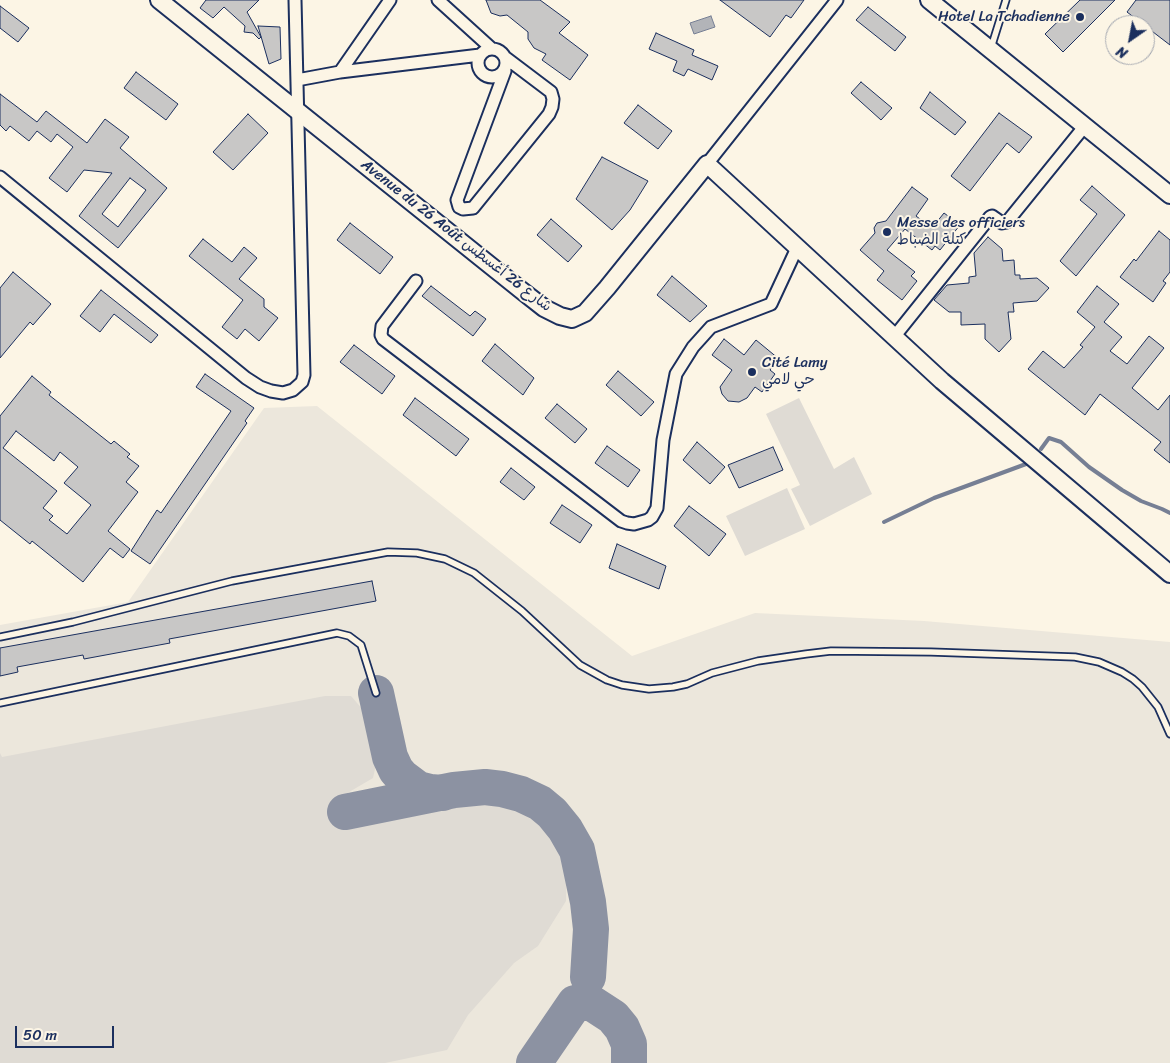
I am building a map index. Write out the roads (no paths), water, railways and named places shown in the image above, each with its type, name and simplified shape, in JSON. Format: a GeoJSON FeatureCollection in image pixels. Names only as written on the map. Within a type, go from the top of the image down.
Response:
{"type":"FeatureCollection","features":[{"type":"Feature","properties":{"kind":"street","name":"Avenue du 26 Août شارع 26 أغسطس"},"geometry":{"type":"LineString","coordinates":[[159,0],[544,308],[560,316],[572,319],[585,313],[607,288],[838,0]]}},
{"type":"Feature","properties":{"kind":"street"},"geometry":{"type":"LineString","coordinates":[[0,177],[246,378],[260,387],[283,393],[292,390],[302,382],[304,375],[295,0]]}},
{"type":"Feature","properties":{"kind":"street"},"geometry":{"type":"LineString","coordinates":[[340,72],[390,0]]}},
{"type":"Feature","properties":{"kind":"street"},"geometry":{"type":"LineString","coordinates":[[438,0],[490,48],[497,49],[551,92],[553,99],[549,114],[473,208],[463,209],[459,207],[457,200],[505,71],[506,58]]}},
{"type":"Feature","properties":{"kind":"street"},"geometry":{"type":"LineString","coordinates":[[929,0],[1084,127],[1168,190]]}},
{"type":"Feature","properties":{"kind":"street"},"geometry":{"type":"LineString","coordinates":[[490,48],[480,55],[478,68],[487,77],[494,78],[505,71]]}},
{"type":"Feature","properties":{"kind":"street"},"geometry":{"type":"LineString","coordinates":[[297,80],[340,72],[480,55]]}},
{"type":"Feature","properties":{"kind":"street"},"geometry":{"type":"LineString","coordinates":[[894,337],[990,217],[992,216],[1002,223],[1007,222],[1084,127]]}},
{"type":"Feature","properties":{"kind":"street"},"geometry":{"type":"LineString","coordinates":[[707,164],[942,380],[1170,574]]}},
{"type":"Feature","properties":{"kind":"street"},"geometry":{"type":"LineString","coordinates":[[416,281],[382,326],[381,335],[384,339],[621,521],[634,524],[648,520],[657,508],[663,440],[676,374],[693,346],[714,324],[725,322],[771,304],[797,248]]}},
{"type":"Feature","properties":{"kind":"lane"},"geometry":{"type":"LineString","coordinates":[[990,50],[1006,0]]}},
{"type":"Feature","properties":{"kind":"lane"},"geometry":{"type":"LineString","coordinates":[[0,637],[73,622],[232,581],[388,552],[416,553],[444,559],[474,573],[522,611],[580,665],[600,677],[622,685],[649,689],[673,687],[693,682],[712,673],[758,661],[832,652],[931,652],[1074,657],[1099,662],[1133,679],[1158,707],[1170,734]]}},
{"type":"Feature","properties":{"kind":"lane"},"geometry":{"type":"LineString","coordinates":[[0,703],[337,633],[348,636],[361,645],[376,693]]}},
{"type":"Feature","properties":{"kind":"waterway"},"geometry":{"type":"LineString","coordinates":[[1041,449],[1049,438],[1061,442],[1089,467],[1122,490],[1141,501],[1170,513]]}},
{"type":"Feature","properties":{"kind":"waterway"},"geometry":{"type":"LineString","coordinates":[[884,522],[934,498],[1026,464]]}},
{"type":"Feature","properties":{"kind":"place","name":"Hotel La Tchadienne"},"geometry":{"type":"Point","coordinates":[1080,17]}},
{"type":"Feature","properties":{"kind":"place","name":"Messe des officiers كتلة الضباط"},"geometry":{"type":"Point","coordinates":[887,232]}},
{"type":"Feature","properties":{"kind":"place","name":"Cité Lamy حي لامي"},"geometry":{"type":"Point","coordinates":[752,372]}}]}
